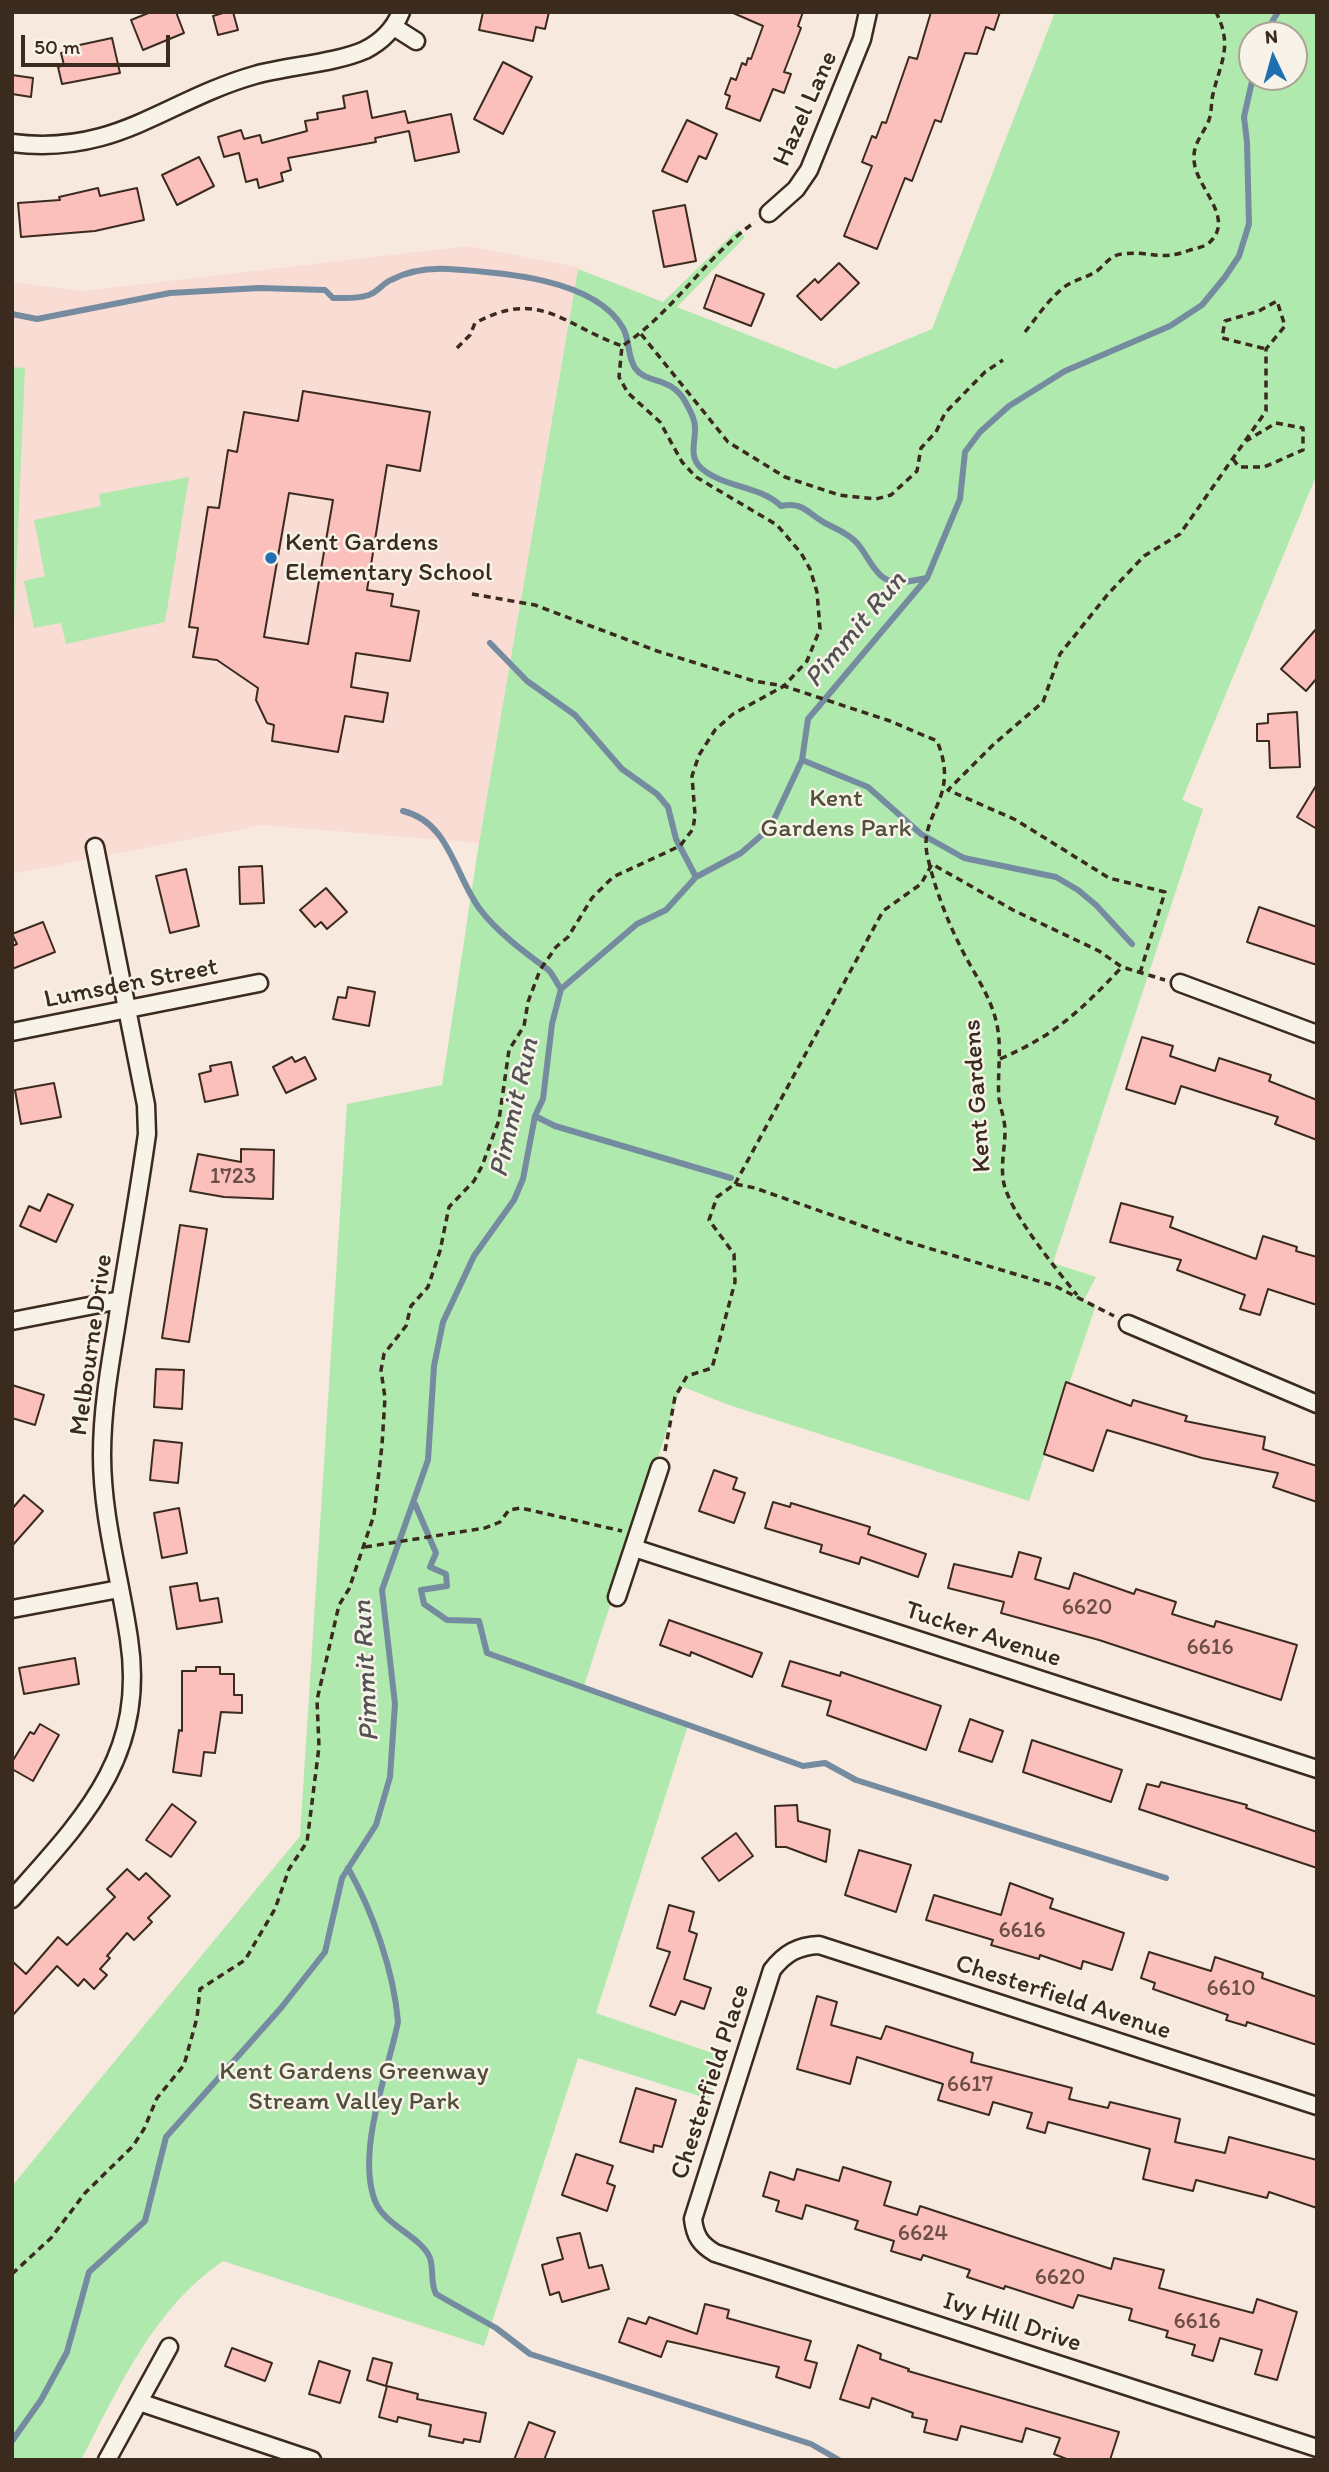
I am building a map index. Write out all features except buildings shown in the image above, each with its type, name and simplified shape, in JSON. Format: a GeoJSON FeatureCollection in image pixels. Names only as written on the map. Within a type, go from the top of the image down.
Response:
{"type":"FeatureCollection","features":[{"type":"Feature","properties":{"kind":"street","name":"Hazel Lane"},"geometry":{"type":"LineString","coordinates":[[769,213],[796,189],[809,170],[862,40],[869,12]]}},
{"type":"Feature","properties":{"kind":"street"},"geometry":{"type":"LineString","coordinates":[[12,143],[71,144],[105,138],[137,127],[208,92],[254,75],[363,51],[380,41],[397,19],[416,41]]}},
{"type":"Feature","properties":{"kind":"street","name":"Melbourne Drive"},"geometry":{"type":"LineString","coordinates":[[12,1899],[96,1801],[123,1740],[130,1708],[132,1674],[129,1640],[104,1506],[102,1456],[104,1406],[147,1134],[146,1105],[95,847]]}},
{"type":"Feature","properties":{"kind":"street","name":"Lumsden Street"},"geometry":{"type":"LineString","coordinates":[[12,1032],[259,983]]}},
{"type":"Feature","properties":{"kind":"street"},"geometry":{"type":"LineString","coordinates":[[1180,983],[1317,1034]]}},
{"type":"Feature","properties":{"kind":"street"},"geometry":{"type":"LineString","coordinates":[[12,1321],[120,1300]]}},
{"type":"Feature","properties":{"kind":"street"},"geometry":{"type":"LineString","coordinates":[[1128,1324],[1317,1404]]}},
{"type":"Feature","properties":{"kind":"street"},"geometry":{"type":"LineString","coordinates":[[617,1597],[660,1467]]}},
{"type":"Feature","properties":{"kind":"street","name":"Tucker Avenue"},"geometry":{"type":"LineString","coordinates":[[635,1542],[1317,1769]]}},
{"type":"Feature","properties":{"kind":"street"},"geometry":{"type":"LineString","coordinates":[[12,1609],[119,1589]]}},
{"type":"Feature","properties":{"kind":"street"},"geometry":{"type":"LineString","coordinates":[[785,1934],[793,1950]]}},
{"type":"Feature","properties":{"kind":"street","name":"Chesterfield Avenue"},"geometry":{"type":"LineString","coordinates":[[793,1950],[819,1945],[1317,2106]]}},
{"type":"Feature","properties":{"kind":"street","name":"Chesterfield Place"},"geometry":{"type":"LineString","coordinates":[[689,2240],[693,2219],[772,1970],[793,1950]]}},
{"type":"Feature","properties":{"kind":"street","name":"Ivy Hill Drive"},"geometry":{"type":"LineString","coordinates":[[689,2240],[715,2253],[1317,2448]]}},
{"type":"Feature","properties":{"kind":"street"},"geometry":{"type":"LineString","coordinates":[[107,2460],[169,2347]]}},
{"type":"Feature","properties":{"kind":"street"},"geometry":{"type":"LineString","coordinates":[[139,2402],[312,2460]]}},
{"type":"Feature","properties":{"kind":"path"},"geometry":{"type":"LineString","coordinates":[[1025,332],[1065,286],[1089,276],[1108,259],[1122,254],[1162,257],[1179,255],[1209,243],[1216,234],[1219,222],[1217,213],[1203,190],[1194,160],[1199,135],[1208,122],[1213,96],[1224,65],[1224,29],[1216,12]]}},
{"type":"Feature","properties":{"kind":"path"},"geometry":{"type":"LineString","coordinates":[[622,346],[641,334],[734,236],[769,213]]}},
{"type":"Feature","properties":{"kind":"path"},"geometry":{"type":"LineString","coordinates":[[1140,973],[1165,892],[1109,878],[1016,820],[948,790],[994,744],[1043,702],[1060,654],[1143,556],[1180,534],[1266,411],[1266,349],[1285,326],[1277,301],[1225,321],[1222,338],[1266,349]]}},
{"type":"Feature","properties":{"kind":"path"},"geometry":{"type":"LineString","coordinates":[[457,348],[470,335],[475,323],[507,310],[528,307],[544,309],[584,331],[622,346]]}},
{"type":"Feature","properties":{"kind":"path"},"geometry":{"type":"LineString","coordinates":[[641,334],[728,442],[785,477],[856,498],[876,499],[891,495],[917,471],[921,448],[936,432],[945,413],[985,372],[1003,360]]}},
{"type":"Feature","properties":{"kind":"path"},"geometry":{"type":"LineString","coordinates":[[12,2274],[51,2238],[86,2193],[132,2146],[158,2098],[184,2066],[197,2018],[200,1989],[245,1960],[275,1909],[289,1869],[307,1842],[319,1747],[317,1700],[338,1605],[349,1589],[374,1515],[385,1398],[381,1370],[384,1354],[406,1325],[411,1306],[428,1287],[440,1251],[449,1207],[474,1181],[482,1166],[499,1120],[509,1050],[524,1026],[528,1002],[540,970],[568,937],[592,898],[613,877],[680,846],[692,829],[695,815],[692,776],[699,755],[715,730],[733,714],[786,687],[807,661],[820,629],[820,610],[810,569],[777,525],[696,477],[682,462],[660,422],[628,393],[619,377],[622,346]]}},
{"type":"Feature","properties":{"kind":"path"},"geometry":{"type":"LineString","coordinates":[[1233,458],[1239,467],[1264,467],[1303,450],[1303,428],[1276,423],[1245,442]]}},
{"type":"Feature","properties":{"kind":"path"},"geometry":{"type":"LineString","coordinates":[[472,594],[535,605],[657,651],[754,681],[786,687]]}},
{"type":"Feature","properties":{"kind":"path","name":"Kent Gardens"},"geometry":{"type":"LineString","coordinates":[[786,687],[909,728],[937,741],[944,757],[947,779],[929,830],[927,846],[932,864],[932,879],[949,923],[990,1001],[997,1025],[999,1099],[1005,1123],[1002,1163],[1004,1186],[1039,1246],[1077,1295]]}},
{"type":"Feature","properties":{"kind":"path"},"geometry":{"type":"LineString","coordinates":[[660,1467],[670,1435],[675,1398],[687,1376],[712,1368],[735,1282],[734,1254],[709,1220],[717,1198],[735,1184],[883,911],[921,884],[932,864],[1013,911],[1099,951],[1122,967],[1180,983]]}},
{"type":"Feature","properties":{"kind":"path"},"geometry":{"type":"LineString","coordinates":[[999,1059],[1038,1042],[1059,1029],[1081,1011],[1122,967]]}},
{"type":"Feature","properties":{"kind":"path","name":"Kent Gardens"},"geometry":{"type":"LineString","coordinates":[[735,1184],[755,1188],[908,1242],[993,1266],[1077,1295],[1128,1324]]}},
{"type":"Feature","properties":{"kind":"path"},"geometry":{"type":"LineString","coordinates":[[365,1547],[485,1528],[500,1522],[509,1510],[521,1508],[635,1542]]}},
{"type":"Feature","properties":{"kind":"shaded area","name":"Kent Gardens Elementary School"},"geometry":{"type":"Polygon","coordinates":[[[468,246],[578,267],[479,843],[263,825],[12,874],[12,282],[83,291],[468,246]]]}},
{"type":"Feature","properties":{"kind":"green space","name":"Kent Gardens Park"},"geometry":{"type":"Polygon","coordinates":[[[1055,12],[1317,12],[1317,474],[1182,800],[1203,809],[1053,1263],[1096,1277],[1084,1300],[1096,1305],[1029,1501],[726,1404],[681,1386],[583,1689],[689,1722],[596,2013],[724,2057],[709,2099],[578,2058],[484,2346],[223,2261],[176,2302],[157,2326],[124,2377],[81,2460],[12,2460],[12,2186],[300,1836],[347,1104],[442,1085],[479,843],[578,269],[663,302],[738,229],[745,237],[677,307],[835,369],[932,329],[1055,12]]]}},
{"type":"Feature","properties":{"kind":"green space"},"geometry":{"type":"Polygon","coordinates":[[[12,367],[25,368],[14,622],[12,622],[12,367]]]}},
{"type":"Feature","properties":{"kind":"green space"},"geometry":{"type":"Polygon","coordinates":[[[189,477],[165,622],[66,644],[61,623],[34,628],[24,581],[45,576],[34,520],[101,506],[99,494],[189,477]]]}},
{"type":"Feature","properties":{"kind":"waterway","name":"Pimmit Run"},"geometry":{"type":"LineString","coordinates":[[1273,21],[1278,12]]}},
{"type":"Feature","properties":{"kind":"waterway","name":"Pimmit Run"},"geometry":{"type":"LineString","coordinates":[[12,2441],[41,2400],[67,2352],[89,2272],[145,2221],[166,2137],[281,2008],[325,1952],[342,1878],[376,1825],[390,1777],[395,1704],[382,1590],[428,1460],[434,1366],[443,1322],[474,1256],[514,1200],[523,1179],[535,1116],[543,1099],[552,1024],[561,989],[637,924],[666,910],[696,877],[741,853],[770,828],[802,760],[808,719],[927,578],[960,499],[965,452],[980,432],[1009,406],[1065,371],[1170,326],[1202,305],[1225,277],[1239,256],[1249,224],[1244,117],[1250,91]]}},
{"type":"Feature","properties":{"kind":"waterway"},"geometry":{"type":"LineString","coordinates":[[12,314],[37,319],[170,293],[259,288],[325,290],[333,298],[356,298],[372,294],[388,281],[404,274],[433,269],[492,272],[569,288],[591,298],[609,311],[623,328],[631,358],[640,373],[666,384],[680,394],[694,421],[694,453],[701,468],[710,475],[762,494],[781,506],[795,505],[805,509],[853,540],[884,578],[894,582],[927,578]]}},
{"type":"Feature","properties":{"kind":"waterway"},"geometry":{"type":"LineString","coordinates":[[490,643],[527,681],[575,715],[622,769],[657,794],[668,807],[676,839],[696,877]]}},
{"type":"Feature","properties":{"kind":"waterway"},"geometry":{"type":"LineString","coordinates":[[802,760],[868,787],[921,834],[964,858],[1056,877],[1096,905],[1132,944]]}},
{"type":"Feature","properties":{"kind":"waterway"},"geometry":{"type":"LineString","coordinates":[[403,811],[418,817],[441,837],[470,894],[486,917],[548,970],[561,989]]}},
{"type":"Feature","properties":{"kind":"waterway"},"geometry":{"type":"LineString","coordinates":[[535,1116],[555,1126],[731,1178]]}},
{"type":"Feature","properties":{"kind":"waterway"},"geometry":{"type":"LineString","coordinates":[[415,1504],[436,1553],[430,1567],[446,1574],[447,1586],[421,1590],[424,1604],[447,1620],[479,1621],[487,1653],[803,1766],[825,1763],[856,1780],[1166,1878]]}},
{"type":"Feature","properties":{"kind":"waterway"},"geometry":{"type":"LineString","coordinates":[[348,1868],[381,1943],[392,1983],[398,2022],[371,2136],[370,2181],[375,2201],[386,2217],[426,2251],[431,2262],[436,2294],[496,2328],[530,2354],[811,2444],[839,2460]]}},
{"type":"Feature","properties":{"kind":"place","name":"Kent Gardens Elementary School"},"geometry":{"type":"Point","coordinates":[271,558]}},
{"type":"Feature","properties":{"kind":"park label","name":"Kent Gardens Greenway Stream Valley Park"},"geometry":{"type":"Point","coordinates":[354,2087]}}]}
